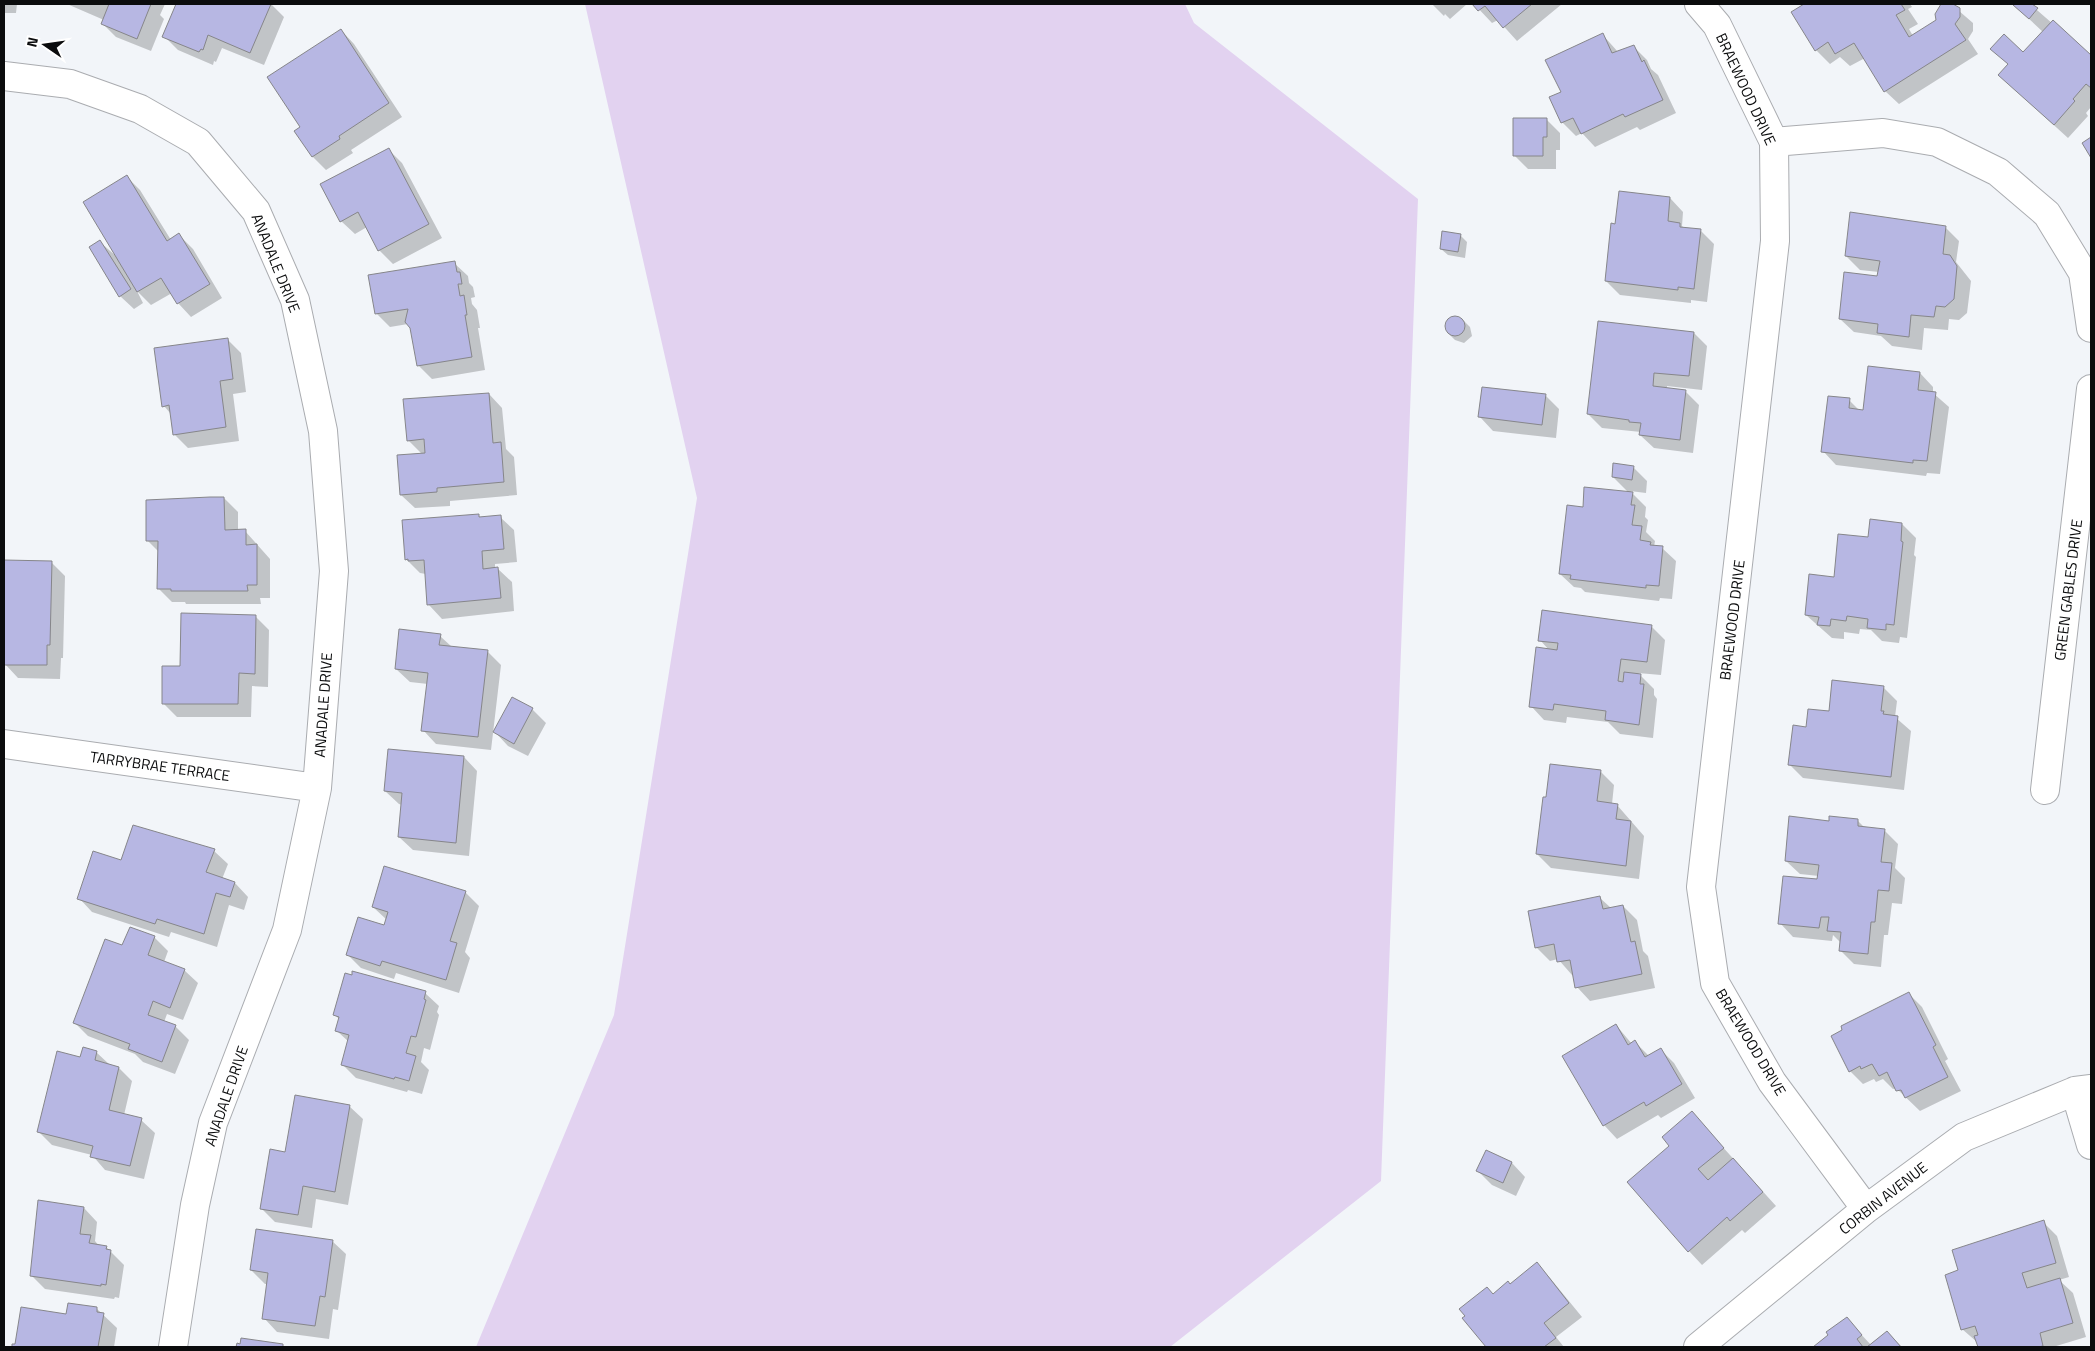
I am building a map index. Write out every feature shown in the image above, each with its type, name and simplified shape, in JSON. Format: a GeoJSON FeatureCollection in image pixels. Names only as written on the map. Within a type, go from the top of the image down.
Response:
{"type":"FeatureCollection","features":[{"type":"Feature","properties":{"kind":"street","name":"BRAEWOOD DRIVE"},"geometry":{"type":"LineString","coordinates":[[1699,4],[1717,25],[1774,142],[1775,241],[1701,887],[1715,983],[1772,1082],[1866,1209]]}},
{"type":"Feature","properties":{"kind":"street","name":"ANADALE DRIVE"},"geometry":{"type":"LineString","coordinates":[[4,76],[70,84],[140,109],[198,142],[256,211],[295,300],[323,431],[334,571],[317,788],[286,930],[214,1123],[195,1205],[172,1347]]}},
{"type":"Feature","properties":{"kind":"street"},"geometry":{"type":"LineString","coordinates":[[1774,142],[1883,133],[1937,142],[1998,172],[2047,214],[2083,273],[2091,328]]}},
{"type":"Feature","properties":{"kind":"street","name":"GREEN GABLES DRIVE"},"geometry":{"type":"LineString","coordinates":[[2045,790],[2091,389]]}},
{"type":"Feature","properties":{"kind":"street","name":"TARRYBRAE TERRACE"},"geometry":{"type":"LineString","coordinates":[[4,744],[317,788]]}},
{"type":"Feature","properties":{"kind":"street"},"geometry":{"type":"LineString","coordinates":[[2083,1090],[2091,1145]]}},
{"type":"Feature","properties":{"kind":"street","name":"CORBIN AVENUE"},"geometry":{"type":"LineString","coordinates":[[1698,1347],[1866,1209],[1964,1137],[2083,1090]]}},
{"type":"Feature","properties":{"kind":"shaded area"},"geometry":{"type":"Polygon","coordinates":[[[585,4],[1185,4],[1194,23],[1418,199],[1381,1181],[1170,1347],[476,1347],[614,1015],[697,498],[585,4]]]}},
{"type":"Feature","properties":{"kind":"building"},"geometry":{"type":"Polygon","coordinates":[[[109,4],[151,4],[137,39],[101,24],[109,4]]]}},
{"type":"Feature","properties":{"kind":"building"},"geometry":{"type":"Polygon","coordinates":[[[176,4],[271,4],[250,53],[208,35],[203,50],[201,49],[199,52],[162,37],[176,4]]]}},
{"type":"Feature","properties":{"kind":"building"},"geometry":{"type":"Polygon","coordinates":[[[1472,4],[1532,4],[1503,28],[1485,6],[1478,11],[1472,4]]]}},
{"type":"Feature","properties":{"kind":"building"},"geometry":{"type":"Polygon","coordinates":[[[1804,4],[1901,4],[1905,10],[1896,15],[1909,37],[1936,20],[1935,14],[1941,4],[1953,4],[1960,8],[1960,17],[1955,24],[1966,40],[1884,92],[1854,43],[1835,54],[1828,42],[1815,51],[1791,12],[1804,4]]]}},
{"type":"Feature","properties":{"kind":"building"},"geometry":{"type":"Polygon","coordinates":[[[2014,4],[2032,4],[2038,8],[2029,19],[2014,4]]]}},
{"type":"Feature","properties":{"kind":"building"},"geometry":{"type":"Polygon","coordinates":[[[2053,20],[2091,55],[2091,88],[2086,84],[2073,99],[2075,101],[2054,125],[1998,75],[2008,64],[1990,49],[2004,34],[2023,52],[2053,20]]]}},
{"type":"Feature","properties":{"kind":"building"},"geometry":{"type":"Polygon","coordinates":[[[341,29],[389,103],[339,136],[340,139],[312,157],[294,131],[300,127],[267,77],[341,29]]]}},
{"type":"Feature","properties":{"kind":"building"},"geometry":{"type":"Polygon","coordinates":[[[1603,33],[1612,53],[1634,45],[1642,62],[1644,60],[1663,100],[1625,117],[1623,114],[1581,134],[1573,118],[1561,123],[1549,97],[1561,92],[1545,60],[1603,33]]]}},
{"type":"Feature","properties":{"kind":"building"},"geometry":{"type":"Polygon","coordinates":[[[1513,118],[1547,118],[1547,137],[1543,137],[1543,156],[1513,156],[1513,118]]]}},
{"type":"Feature","properties":{"kind":"building"},"geometry":{"type":"Polygon","coordinates":[[[2091,137],[2091,158],[2082,143],[2091,137]]]}},
{"type":"Feature","properties":{"kind":"building"},"geometry":{"type":"Polygon","coordinates":[[[389,148],[429,224],[378,251],[358,212],[340,222],[320,184],[389,148]]]}},
{"type":"Feature","properties":{"kind":"building"},"geometry":{"type":"Polygon","coordinates":[[[127,175],[167,241],[179,233],[210,284],[177,304],[161,278],[137,292],[83,202],[127,175]]]}},
{"type":"Feature","properties":{"kind":"building"},"geometry":{"type":"Polygon","coordinates":[[[1619,191],[1670,197],[1668,221],[1680,223],[1680,227],[1701,229],[1694,289],[1678,287],[1678,290],[1605,281],[1611,223],[1615,224],[1619,191]]]}},
{"type":"Feature","properties":{"kind":"building"},"geometry":{"type":"Polygon","coordinates":[[[1850,212],[1946,226],[1943,254],[1950,255],[1957,266],[1954,299],[1945,307],[1936,306],[1934,317],[1911,315],[1909,337],[1877,333],[1878,324],[1839,319],[1844,272],[1877,276],[1880,261],[1845,256],[1850,212]]]}},
{"type":"Feature","properties":{"kind":"building"},"geometry":{"type":"Polygon","coordinates":[[[1442,231],[1461,234],[1458,252],[1440,249],[1442,231]]]}},
{"type":"Feature","properties":{"kind":"building"},"geometry":{"type":"Polygon","coordinates":[[[100,240],[131,289],[119,297],[89,247],[100,240]]]}},
{"type":"Feature","properties":{"kind":"building"},"geometry":{"type":"Polygon","coordinates":[[[455,261],[457,272],[460,272],[462,284],[458,284],[460,296],[464,295],[467,315],[465,315],[472,357],[417,366],[410,328],[405,322],[408,309],[375,314],[368,275],[455,261]]]}},
{"type":"Feature","properties":{"kind":"building"},"geometry":{"type":"Polygon","coordinates":[[[1451,316],[1459,316],[1465,322],[1465,330],[1459,336],[1451,336],[1445,330],[1445,322],[1451,316]]]}},
{"type":"Feature","properties":{"kind":"building"},"geometry":{"type":"Polygon","coordinates":[[[1598,321],[1694,332],[1689,376],[1654,373],[1653,386],[1686,390],[1680,440],[1639,435],[1641,423],[1587,414],[1598,321]]]}},
{"type":"Feature","properties":{"kind":"building"},"geometry":{"type":"Polygon","coordinates":[[[228,338],[233,379],[220,381],[226,427],[173,435],[169,405],[162,407],[154,348],[228,338]]]}},
{"type":"Feature","properties":{"kind":"building"},"geometry":{"type":"Polygon","coordinates":[[[1868,366],[1920,372],[1918,390],[1936,392],[1927,461],[1913,460],[1913,463],[1821,452],[1828,396],[1850,398],[1849,408],[1863,410],[1868,366]]]}},
{"type":"Feature","properties":{"kind":"building"},"geometry":{"type":"Polygon","coordinates":[[[1482,387],[1546,394],[1542,425],[1478,417],[1482,387]]]}},
{"type":"Feature","properties":{"kind":"building"},"geometry":{"type":"Polygon","coordinates":[[[489,393],[493,443],[501,442],[504,482],[437,488],[437,492],[400,495],[397,455],[425,453],[424,439],[407,441],[403,399],[489,393]]]}},
{"type":"Feature","properties":{"kind":"building"},"geometry":{"type":"Polygon","coordinates":[[[1613,463],[1634,466],[1632,480],[1612,477],[1613,463]]]}},
{"type":"Feature","properties":{"kind":"building"},"geometry":{"type":"Polygon","coordinates":[[[1584,487],[1633,492],[1631,505],[1635,505],[1632,525],[1642,526],[1640,540],[1651,542],[1650,545],[1663,546],[1659,586],[1646,585],[1646,588],[1570,579],[1571,575],[1559,574],[1567,505],[1583,507],[1584,487]]]}},
{"type":"Feature","properties":{"kind":"building"},"geometry":{"type":"Polygon","coordinates":[[[224,497],[225,530],[246,529],[246,545],[257,544],[257,585],[247,585],[248,591],[171,591],[171,589],[157,589],[158,541],[146,541],[146,500],[224,497]]]}},
{"type":"Feature","properties":{"kind":"building"},"geometry":{"type":"Polygon","coordinates":[[[479,514],[479,517],[501,515],[504,549],[482,551],[483,569],[498,567],[501,598],[427,605],[424,560],[405,560],[402,520],[479,514]]]}},
{"type":"Feature","properties":{"kind":"building"},"geometry":{"type":"Polygon","coordinates":[[[1870,519],[1902,523],[1901,541],[1903,542],[1894,625],[1886,624],[1886,630],[1867,628],[1868,619],[1847,616],[1846,621],[1831,619],[1830,626],[1817,625],[1819,617],[1805,615],[1809,574],[1834,577],[1838,534],[1868,537],[1870,519]]]}},
{"type":"Feature","properties":{"kind":"building"},"geometry":{"type":"Polygon","coordinates":[[[4,560],[52,561],[50,645],[47,645],[47,665],[4,665],[4,560]]]}},
{"type":"Feature","properties":{"kind":"building"},"geometry":{"type":"Polygon","coordinates":[[[1542,610],[1652,625],[1647,662],[1621,659],[1618,681],[1623,682],[1624,672],[1641,674],[1640,684],[1644,684],[1639,725],[1605,720],[1606,711],[1554,704],[1553,710],[1529,707],[1536,647],[1557,650],[1558,643],[1538,641],[1542,610]]]}},
{"type":"Feature","properties":{"kind":"building"},"geometry":{"type":"Polygon","coordinates":[[[181,613],[256,615],[255,674],[239,673],[238,704],[162,704],[162,666],[180,666],[181,613]]]}},
{"type":"Feature","properties":{"kind":"building"},"geometry":{"type":"Polygon","coordinates":[[[399,629],[441,634],[439,645],[488,650],[478,737],[421,731],[428,673],[395,669],[399,629]]]}},
{"type":"Feature","properties":{"kind":"building"},"geometry":{"type":"Polygon","coordinates":[[[1832,680],[1884,686],[1881,711],[1884,711],[1883,714],[1898,716],[1891,777],[1788,765],[1793,725],[1806,727],[1808,709],[1829,711],[1832,680]]]}},
{"type":"Feature","properties":{"kind":"building"},"geometry":{"type":"Polygon","coordinates":[[[512,697],[533,708],[514,744],[493,732],[512,697]]]}},
{"type":"Feature","properties":{"kind":"building"},"geometry":{"type":"Polygon","coordinates":[[[388,749],[464,756],[456,843],[398,837],[402,793],[384,791],[388,749]]]}},
{"type":"Feature","properties":{"kind":"building"},"geometry":{"type":"Polygon","coordinates":[[[1550,764],[1601,770],[1597,801],[1618,804],[1616,819],[1631,821],[1626,866],[1536,854],[1543,797],[1546,797],[1550,764]]]}},
{"type":"Feature","properties":{"kind":"building"},"geometry":{"type":"Polygon","coordinates":[[[1789,816],[1829,821],[1829,816],[1858,819],[1858,826],[1885,829],[1881,862],[1892,863],[1889,891],[1878,890],[1875,922],[1871,922],[1868,954],[1839,951],[1841,932],[1827,931],[1829,917],[1821,917],[1819,928],[1778,924],[1783,876],[1817,879],[1819,865],[1785,861],[1789,816]]]}},
{"type":"Feature","properties":{"kind":"building"},"geometry":{"type":"Polygon","coordinates":[[[133,825],[215,849],[206,872],[235,882],[230,897],[216,893],[204,934],[157,919],[155,924],[77,899],[93,851],[121,860],[133,825]]]}},
{"type":"Feature","properties":{"kind":"building"},"geometry":{"type":"Polygon","coordinates":[[[384,866],[466,891],[450,941],[457,943],[446,980],[382,961],[380,966],[346,955],[358,917],[384,925],[388,912],[372,907],[384,866]]]}},
{"type":"Feature","properties":{"kind":"building"},"geometry":{"type":"Polygon","coordinates":[[[1600,896],[1603,909],[1623,905],[1631,942],[1635,941],[1642,974],[1575,988],[1570,960],[1557,962],[1554,944],[1535,948],[1528,911],[1600,896]]]}},
{"type":"Feature","properties":{"kind":"building"},"geometry":{"type":"Polygon","coordinates":[[[130,927],[155,936],[148,955],[185,969],[170,1008],[153,1001],[148,1015],[176,1025],[162,1062],[128,1049],[130,1044],[73,1023],[105,939],[122,945],[130,927]]]}},
{"type":"Feature","properties":{"kind":"building"},"geometry":{"type":"Polygon","coordinates":[[[352,971],[426,991],[424,999],[426,1000],[416,1037],[411,1036],[406,1053],[416,1056],[409,1081],[341,1065],[349,1035],[335,1031],[339,1017],[333,1015],[345,973],[352,975],[352,971]]]}},
{"type":"Feature","properties":{"kind":"building"},"geometry":{"type":"Polygon","coordinates":[[[1909,992],[1936,1045],[1933,1047],[1948,1077],[1905,1098],[1901,1090],[1896,1091],[1887,1072],[1879,1076],[1872,1064],[1861,1069],[1860,1066],[1849,1072],[1831,1036],[1842,1030],[1841,1026],[1909,992]]]}},
{"type":"Feature","properties":{"kind":"building"},"geometry":{"type":"Polygon","coordinates":[[[1616,1024],[1628,1045],[1635,1040],[1645,1057],[1661,1048],[1682,1084],[1646,1106],[1644,1102],[1603,1126],[1562,1056],[1616,1024]]]}},
{"type":"Feature","properties":{"kind":"building"},"geometry":{"type":"Polygon","coordinates":[[[83,1047],[97,1051],[95,1060],[119,1067],[109,1110],[142,1118],[130,1166],[90,1157],[93,1146],[37,1132],[57,1051],[80,1057],[83,1047]]]}},
{"type":"Feature","properties":{"kind":"building"},"geometry":{"type":"Polygon","coordinates":[[[295,1095],[350,1105],[335,1192],[303,1186],[298,1215],[260,1209],[270,1149],[285,1152],[295,1095]]]}},
{"type":"Feature","properties":{"kind":"building"},"geometry":{"type":"Polygon","coordinates":[[[1692,1111],[1724,1148],[1698,1169],[1708,1180],[1733,1158],[1763,1192],[1730,1221],[1727,1217],[1688,1252],[1627,1182],[1669,1146],[1662,1137],[1692,1111]]]}},
{"type":"Feature","properties":{"kind":"building"},"geometry":{"type":"Polygon","coordinates":[[[1486,1150],[1512,1162],[1503,1183],[1476,1171],[1486,1150]]]}},
{"type":"Feature","properties":{"kind":"building"},"geometry":{"type":"Polygon","coordinates":[[[38,1200],[84,1207],[80,1234],[91,1235],[89,1243],[107,1246],[106,1249],[111,1250],[106,1285],[101,1284],[101,1286],[30,1276],[38,1200]]]}},
{"type":"Feature","properties":{"kind":"building"},"geometry":{"type":"Polygon","coordinates":[[[2044,1220],[2056,1263],[2022,1273],[2027,1288],[2060,1278],[2073,1323],[2040,1333],[2043,1346],[1978,1347],[1974,1336],[1978,1335],[1975,1326],[1961,1330],[1945,1275],[1958,1270],[1952,1250],[2044,1220]]]}},
{"type":"Feature","properties":{"kind":"building"},"geometry":{"type":"Polygon","coordinates":[[[256,1229],[333,1240],[325,1297],[320,1296],[315,1326],[262,1319],[268,1273],[250,1270],[256,1229]]]}},
{"type":"Feature","properties":{"kind":"building"},"geometry":{"type":"Polygon","coordinates":[[[1537,1262],[1569,1303],[1544,1323],[1556,1338],[1544,1347],[1486,1347],[1462,1318],[1465,1316],[1459,1309],[1487,1287],[1493,1294],[1508,1281],[1510,1284],[1537,1262]]]}},
{"type":"Feature","properties":{"kind":"building"},"geometry":{"type":"Polygon","coordinates":[[[68,1303],[97,1307],[97,1312],[104,1313],[98,1347],[12,1347],[12,1344],[15,1344],[21,1307],[66,1314],[68,1303]]]}},
{"type":"Feature","properties":{"kind":"building"},"geometry":{"type":"Polygon","coordinates":[[[1847,1317],[1862,1335],[1857,1339],[1863,1347],[1813,1347],[1828,1335],[1826,1332],[1847,1317]]]}},
{"type":"Feature","properties":{"kind":"building"},"geometry":{"type":"Polygon","coordinates":[[[1887,1331],[1901,1347],[1867,1347],[1887,1331]]]}},
{"type":"Feature","properties":{"kind":"building"},"geometry":{"type":"Polygon","coordinates":[[[241,1338],[283,1344],[283,1347],[236,1347],[237,1343],[240,1344],[241,1338]]]}}]}
